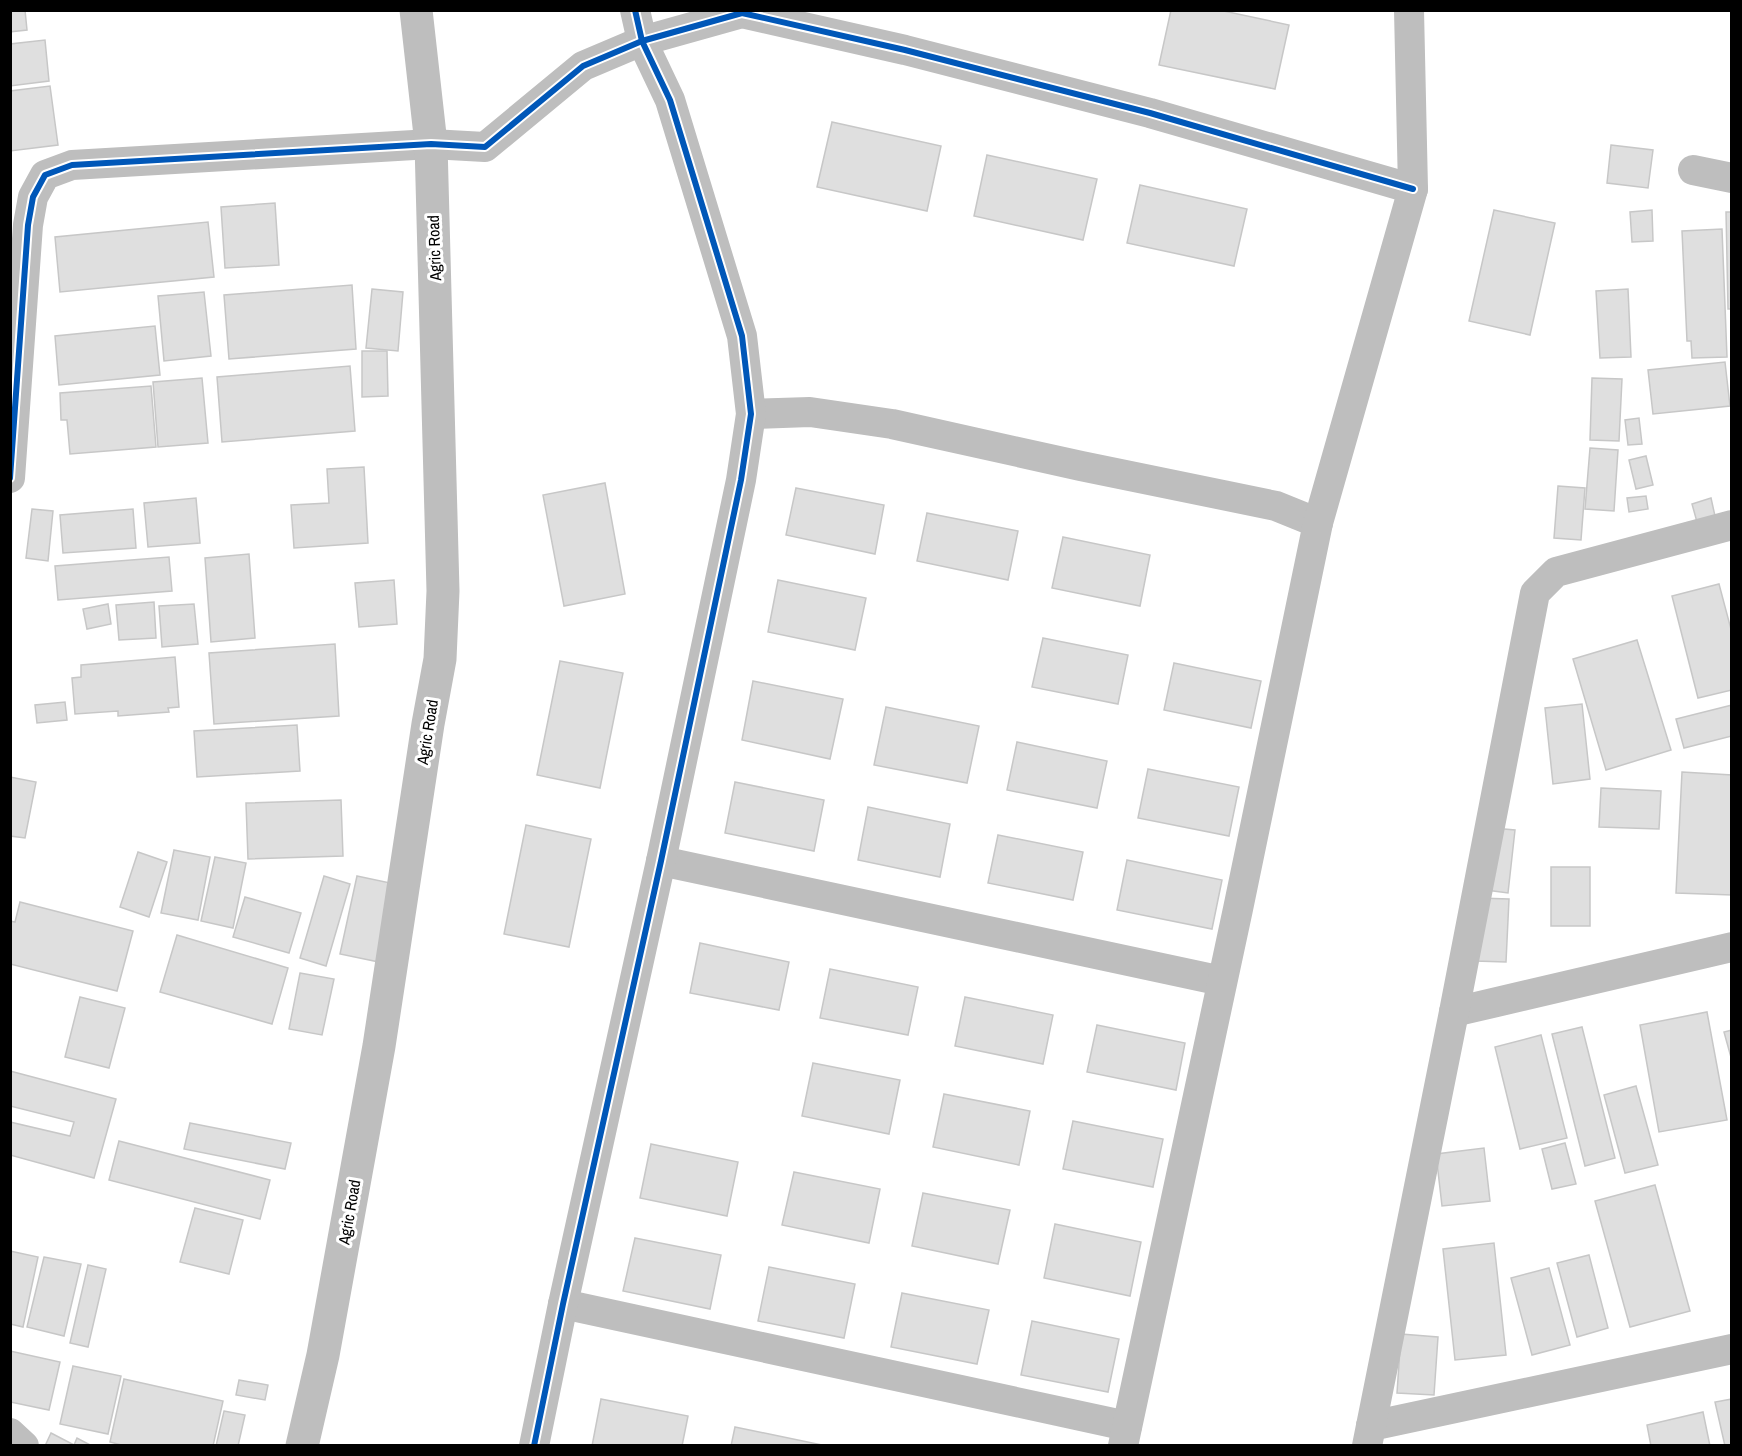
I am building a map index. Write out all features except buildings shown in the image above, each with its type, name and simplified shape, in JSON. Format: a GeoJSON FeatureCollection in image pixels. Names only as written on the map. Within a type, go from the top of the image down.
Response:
{"type":"FeatureCollection","features":[{"type":"Feature","properties":{"kind":"street","name":"Agric Road"},"geometry":{"type":"LineString","coordinates":[[302,1446],[322,1355],[379,1046],[440,659],[443,591],[431,144],[416,10]]}},
{"type":"Feature","properties":{"kind":"street"},"geometry":{"type":"LineString","coordinates":[[534,1446],[661,861],[741,480],[751,414],[742,336],[670,100],[642,41],[635,10]]}},
{"type":"Feature","properties":{"kind":"street"},"geometry":{"type":"LineString","coordinates":[[563,1304],[1125,1436],[1318,523],[1413,189],[1409,10]]}},
{"type":"Feature","properties":{"kind":"street"},"geometry":{"type":"LineString","coordinates":[[10,478],[28,225],[33,198],[45,175],[72,165],[431,144],[485,147],[583,66],[642,41],[742,14],[905,50],[1150,113],[1413,189]]}},
{"type":"Feature","properties":{"kind":"street"},"geometry":{"type":"LineString","coordinates":[[1693,170],[1731,178]]}},
{"type":"Feature","properties":{"kind":"street"},"geometry":{"type":"LineString","coordinates":[[751,414],[810,412],[892,424],[1275,506],[1318,523]]}},
{"type":"Feature","properties":{"kind":"street"},"geometry":{"type":"LineString","coordinates":[[1731,525],[1556,572],[1535,593],[1369,1436],[1731,1349]]}},
{"type":"Feature","properties":{"kind":"street"},"geometry":{"type":"LineString","coordinates":[[661,861],[1222,981]]}},
{"type":"Feature","properties":{"kind":"street"},"geometry":{"type":"LineString","coordinates":[[1454,1012],[1731,947]]}},
{"type":"Feature","properties":{"kind":"street"},"geometry":{"type":"LineString","coordinates":[[10,1433],[24,1446]]}},
{"type":"Feature","properties":{"kind":"cycle path"},"geometry":{"type":"LineString","coordinates":[[534,1446],[661,861],[741,480],[751,414],[742,336],[670,100],[642,41],[635,10]]}},
{"type":"Feature","properties":{"kind":"cycle path"},"geometry":{"type":"LineString","coordinates":[[10,478],[28,225],[33,197],[45,175],[72,165],[431,144],[485,147],[583,66],[642,41],[742,13],[905,50],[1150,113],[1413,189]]}}]}
